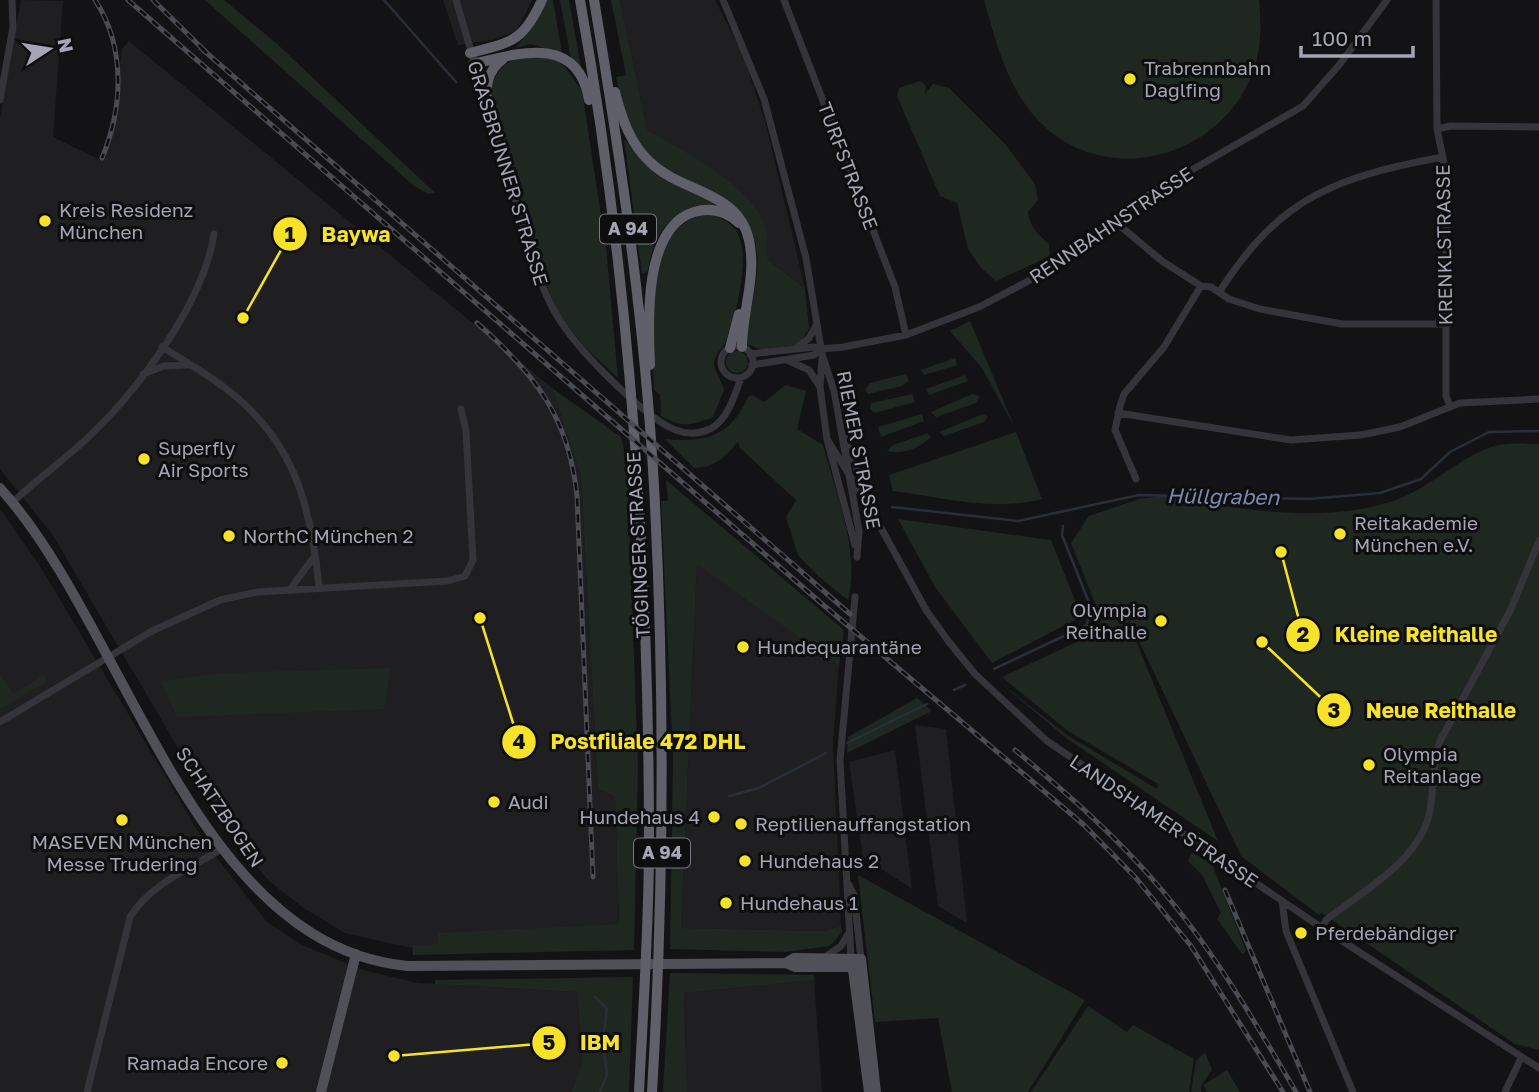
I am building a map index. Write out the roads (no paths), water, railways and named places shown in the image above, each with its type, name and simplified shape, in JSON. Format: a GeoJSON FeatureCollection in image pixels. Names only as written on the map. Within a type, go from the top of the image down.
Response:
{"type":"FeatureCollection","features":[{"type":"Feature","properties":{"kind":"highway"},"geometry":{"type":"LineString","coordinates":[[471,58],[520,36],[532,22],[542,0]]}},
{"type":"Feature","properties":{"kind":"highway","name":"TÖGINGER STRASSE"},"geometry":{"type":"LineString","coordinates":[[580,0],[603,141],[629,369],[637,468],[648,719],[649,846],[639,1092]]}},
{"type":"Feature","properties":{"kind":"highway","name":"TÖGINGER STRASSE"},"geometry":{"type":"LineString","coordinates":[[594,0],[607,74],[646,385],[654,485],[663,759],[662,898],[652,1092]]}},
{"type":"Feature","properties":{"kind":"highway"},"geometry":{"type":"LineString","coordinates":[[471,58],[530,51],[546,52],[574,68],[585,83],[592,119],[603,141]]}},
{"type":"Feature","properties":{"kind":"highway"},"geometry":{"type":"LineString","coordinates":[[487,106],[486,91],[490,74],[508,55]]}},
{"type":"Feature","properties":{"kind":"highway"},"geometry":{"type":"LineString","coordinates":[[607,74],[627,130],[645,158],[664,173],[732,208],[744,227],[751,260],[746,351]]}},
{"type":"Feature","properties":{"kind":"highway"},"geometry":{"type":"LineString","coordinates":[[646,385],[650,376],[649,327],[654,272],[666,235],[685,216],[707,209],[730,215],[744,227]]}},
{"type":"Feature","properties":{"kind":"highway"},"geometry":{"type":"LineString","coordinates":[[730,348],[747,299]]}},
{"type":"Feature","properties":{"kind":"highway"},"geometry":{"type":"LineString","coordinates":[[633,1092],[634,1063],[641,1053]]}},
{"type":"Feature","properties":{"kind":"main road","name":"SCHATZBOGEN"},"geometry":{"type":"LineString","coordinates":[[0,488],[55,562],[170,767],[223,848],[250,883],[276,909],[319,939],[386,964],[407,966],[786,963],[795,967],[856,963]]}},
{"type":"Feature","properties":{"kind":"main road"},"geometry":{"type":"LineString","coordinates":[[321,1092],[356,954]]}},
{"type":"Feature","properties":{"kind":"main road","name":"SCHATZBOGEN"},"geometry":{"type":"LineString","coordinates":[[786,963],[794,958],[825,957],[856,963]]}},
{"type":"Feature","properties":{"kind":"main road"},"geometry":{"type":"LineString","coordinates":[[856,963],[869,1092]]}},
{"type":"Feature","properties":{"kind":"main road"},"geometry":{"type":"LineString","coordinates":[[856,963],[876,1092]]}},
{"type":"Feature","properties":{"kind":"street"},"geometry":{"type":"LineString","coordinates":[[0,100],[13,27],[12,0]]}},
{"type":"Feature","properties":{"kind":"street","name":"GRASBRUNNER STRASSE"},"geometry":{"type":"LineString","coordinates":[[456,0],[471,58],[540,281],[572,337],[620,387],[673,430],[692,433],[713,427],[723,418],[741,378]]}},
{"type":"Feature","properties":{"kind":"street","name":"RIEMER STRASSE"},"geometry":{"type":"LineString","coordinates":[[723,0],[751,64],[771,121],[806,258],[821,352],[820,387],[827,439],[848,510],[857,557],[859,531],[834,391],[821,352]]}},
{"type":"Feature","properties":{"kind":"street","name":"TURFSTRASSE"},"geometry":{"type":"LineString","coordinates":[[785,0],[895,287],[906,335]]}},
{"type":"Feature","properties":{"kind":"street","name":"RENNBAHNSTRASSE"},"geometry":{"type":"LineString","coordinates":[[752,365],[906,335],[979,307],[1036,277],[1113,220],[1204,162],[1303,106],[1340,64],[1387,0]]}},
{"type":"Feature","properties":{"kind":"street","name":"KRENKLSTRASSE"},"geometry":{"type":"LineString","coordinates":[[1436,0],[1437,129],[1443,158],[1446,396],[1450,406]]}},
{"type":"Feature","properties":{"kind":"street"},"geometry":{"type":"LineString","coordinates":[[1437,129],[1451,126],[1539,127]]}},
{"type":"Feature","properties":{"kind":"street"},"geometry":{"type":"LineString","coordinates":[[1220,291],[1257,240],[1301,202],[1364,174],[1443,158]]}},
{"type":"Feature","properties":{"kind":"street"},"geometry":{"type":"LineString","coordinates":[[1113,220],[1162,261],[1201,286],[1220,291],[1230,299],[1260,309],[1314,321],[1445,324]]}},
{"type":"Feature","properties":{"kind":"street"},"geometry":{"type":"LineString","coordinates":[[13,502],[83,442],[142,374],[162,346],[210,260],[214,234]]}},
{"type":"Feature","properties":{"kind":"street"},"geometry":{"type":"LineString","coordinates":[[1136,479],[1115,430],[1124,394],[1164,347],[1201,286]]}},
{"type":"Feature","properties":{"kind":"street"},"geometry":{"type":"LineString","coordinates":[[797,348],[809,338],[817,323]]}},
{"type":"Feature","properties":{"kind":"street"},"geometry":{"type":"LineString","coordinates":[[162,346],[222,385],[273,437],[300,486],[311,519],[319,587]]}},
{"type":"Feature","properties":{"kind":"street"},"geometry":{"type":"LineString","coordinates":[[730,348],[721,360],[723,370],[730,377],[741,378],[752,365],[746,351]]}},
{"type":"Feature","properties":{"kind":"street","name":"RENNBAHNSTRASSE"},"geometry":{"type":"LineString","coordinates":[[730,348],[746,351],[797,348],[821,352]]}},
{"type":"Feature","properties":{"kind":"street"},"geometry":{"type":"LineString","coordinates":[[787,360],[809,370],[820,387]]}},
{"type":"Feature","properties":{"kind":"street"},"geometry":{"type":"LineString","coordinates":[[142,374],[164,366],[190,365]]}},
{"type":"Feature","properties":{"kind":"street"},"geometry":{"type":"LineString","coordinates":[[730,377],[732,401]]}},
{"type":"Feature","properties":{"kind":"street"},"geometry":{"type":"LineString","coordinates":[[1118,414],[1292,440],[1361,435],[1399,427],[1450,406],[1483,400],[1539,399]]}},
{"type":"Feature","properties":{"kind":"street"},"geometry":{"type":"LineString","coordinates":[[0,722],[157,629],[200,607],[238,594],[449,581],[465,576],[473,559],[466,431],[461,409]]}},
{"type":"Feature","properties":{"kind":"street","name":"LANDSHAMER STRASSE"},"geometry":{"type":"LineString","coordinates":[[841,429],[869,494],[874,515]]}},
{"type":"Feature","properties":{"kind":"street","name":"LANDSHAMER STRASSE"},"geometry":{"type":"LineString","coordinates":[[827,439],[874,515],[926,610],[994,693],[1047,741],[1322,928],[1539,1068]]}},
{"type":"Feature","properties":{"kind":"street"},"geometry":{"type":"LineString","coordinates":[[1322,928],[1326,920],[1395,865],[1418,842],[1430,809],[1434,760],[1440,741],[1511,609],[1539,541]]}},
{"type":"Feature","properties":{"kind":"street"},"geometry":{"type":"LineString","coordinates":[[289,589],[311,565],[316,553]]}},
{"type":"Feature","properties":{"kind":"street"},"geometry":{"type":"LineString","coordinates":[[855,597],[840,783],[848,884],[846,897],[856,963]]}},
{"type":"Feature","properties":{"kind":"street"},"geometry":{"type":"LineString","coordinates":[[87,1092],[130,917],[141,901],[158,886],[223,848]]}},
{"type":"Feature","properties":{"kind":"street"},"geometry":{"type":"LineString","coordinates":[[848,884],[854,895],[856,963]]}},
{"type":"Feature","properties":{"kind":"street"},"geometry":{"type":"LineString","coordinates":[[1282,901],[1286,931],[1353,1092]]}},
{"type":"Feature","properties":{"kind":"street"},"geometry":{"type":"LineString","coordinates":[[825,957],[841,946],[849,930]]}},
{"type":"Feature","properties":{"kind":"street"},"geometry":{"type":"LineString","coordinates":[[1504,1092],[1521,1058]]}},
{"type":"Feature","properties":{"kind":"waterway","name":"Hüllgraben"},"geometry":{"type":"LineString","coordinates":[[384,0],[456,82]]}},
{"type":"Feature","properties":{"kind":"waterway","name":"Hüllgraben"},"geometry":{"type":"LineString","coordinates":[[892,507],[1018,521],[1139,495],[1309,499],[1380,493],[1421,479],[1450,452],[1489,432],[1539,431]]}},
{"type":"Feature","properties":{"kind":"waterway"},"geometry":{"type":"LineString","coordinates":[[994,669],[1087,625],[1090,605],[1062,535],[1063,526]]}},
{"type":"Feature","properties":{"kind":"waterway"},"geometry":{"type":"LineString","coordinates":[[954,690],[965,685]]}},
{"type":"Feature","properties":{"kind":"waterway"},"geometry":{"type":"LineString","coordinates":[[847,743],[927,704]]}},
{"type":"Feature","properties":{"kind":"waterway"},"geometry":{"type":"LineString","coordinates":[[729,796],[759,788],[826,753]]}},
{"type":"Feature","properties":{"kind":"waterway"},"geometry":{"type":"LineString","coordinates":[[595,997],[607,1009],[603,1041],[607,1075],[600,1092]]}},
{"type":"Feature","properties":{"kind":"railway"},"geometry":{"type":"LineString","coordinates":[[95,0],[112,37],[118,78],[114,119],[102,158]]}},
{"type":"Feature","properties":{"kind":"railway"},"geometry":{"type":"LineString","coordinates":[[128,0],[821,603],[1084,825],[1136,878],[1191,946],[1283,1092]]}},
{"type":"Feature","properties":{"kind":"railway"},"geometry":{"type":"LineString","coordinates":[[153,0],[209,55]]}},
{"type":"Feature","properties":{"kind":"railway"},"geometry":{"type":"LineString","coordinates":[[201,48],[850,614]]}},
{"type":"Feature","properties":{"kind":"railway"},"geometry":{"type":"LineString","coordinates":[[477,323],[516,360],[546,399],[557,420],[573,468],[577,496],[593,877]]}},
{"type":"Feature","properties":{"kind":"railway"},"geometry":{"type":"LineString","coordinates":[[1015,750],[1091,816],[1161,889],[1216,962],[1296,1092]]}},
{"type":"Feature","properties":{"kind":"railway"},"geometry":{"type":"LineString","coordinates":[[1225,890],[1310,1092]]}},
{"type":"Feature","properties":{"kind":"place","name":"Trabrennbahn Daglfing"},"geometry":{"type":"Point","coordinates":[1130,79]}},
{"type":"Feature","properties":{"kind":"place","name":"Kreis Residenz München"},"geometry":{"type":"Point","coordinates":[45,221]}},
{"type":"Feature","properties":{"kind":"place","name":"Baywa"},"geometry":{"type":"Point","coordinates":[243,318]}},
{"type":"Feature","properties":{"kind":"place","name":"Superfly Air Sports"},"geometry":{"type":"Point","coordinates":[144,459]}},
{"type":"Feature","properties":{"kind":"place","name":"Reitakademie München e.V."},"geometry":{"type":"Point","coordinates":[1340,534]}},
{"type":"Feature","properties":{"kind":"place","name":"NorthC München 2"},"geometry":{"type":"Point","coordinates":[229,536]}},
{"type":"Feature","properties":{"kind":"place","name":"Kleine Reithalle"},"geometry":{"type":"Point","coordinates":[1281,552]}},
{"type":"Feature","properties":{"kind":"place","name":"Postfiliale 472 DHL"},"geometry":{"type":"Point","coordinates":[480,618]}},
{"type":"Feature","properties":{"kind":"place","name":"Olympia Reithalle"},"geometry":{"type":"Point","coordinates":[1161,621]}},
{"type":"Feature","properties":{"kind":"place","name":"Neue Reithalle"},"geometry":{"type":"Point","coordinates":[1262,642]}},
{"type":"Feature","properties":{"kind":"place","name":"Hundequarantäne"},"geometry":{"type":"Point","coordinates":[743,647]}},
{"type":"Feature","properties":{"kind":"place","name":"Olympia Reitanlage"},"geometry":{"type":"Point","coordinates":[1369,765]}},
{"type":"Feature","properties":{"kind":"place","name":"Audi"},"geometry":{"type":"Point","coordinates":[494,802]}},
{"type":"Feature","properties":{"kind":"place","name":"Hundehaus 4"},"geometry":{"type":"Point","coordinates":[714,817]}},
{"type":"Feature","properties":{"kind":"place","name":"MASEVEN München Messe Trudering"},"geometry":{"type":"Point","coordinates":[122,820]}},
{"type":"Feature","properties":{"kind":"place","name":"Reptilienauffangstation"},"geometry":{"type":"Point","coordinates":[741,824]}},
{"type":"Feature","properties":{"kind":"place","name":"Hundehaus 2"},"geometry":{"type":"Point","coordinates":[745,861]}},
{"type":"Feature","properties":{"kind":"place","name":"Hundehaus 1"},"geometry":{"type":"Point","coordinates":[726,903]}},
{"type":"Feature","properties":{"kind":"place","name":"Pferdebändiger"},"geometry":{"type":"Point","coordinates":[1301,933]}},
{"type":"Feature","properties":{"kind":"place","name":"IBM"},"geometry":{"type":"Point","coordinates":[394,1056]}},
{"type":"Feature","properties":{"kind":"place","name":"Ramada Encore"},"geometry":{"type":"Point","coordinates":[282,1063]}}]}
